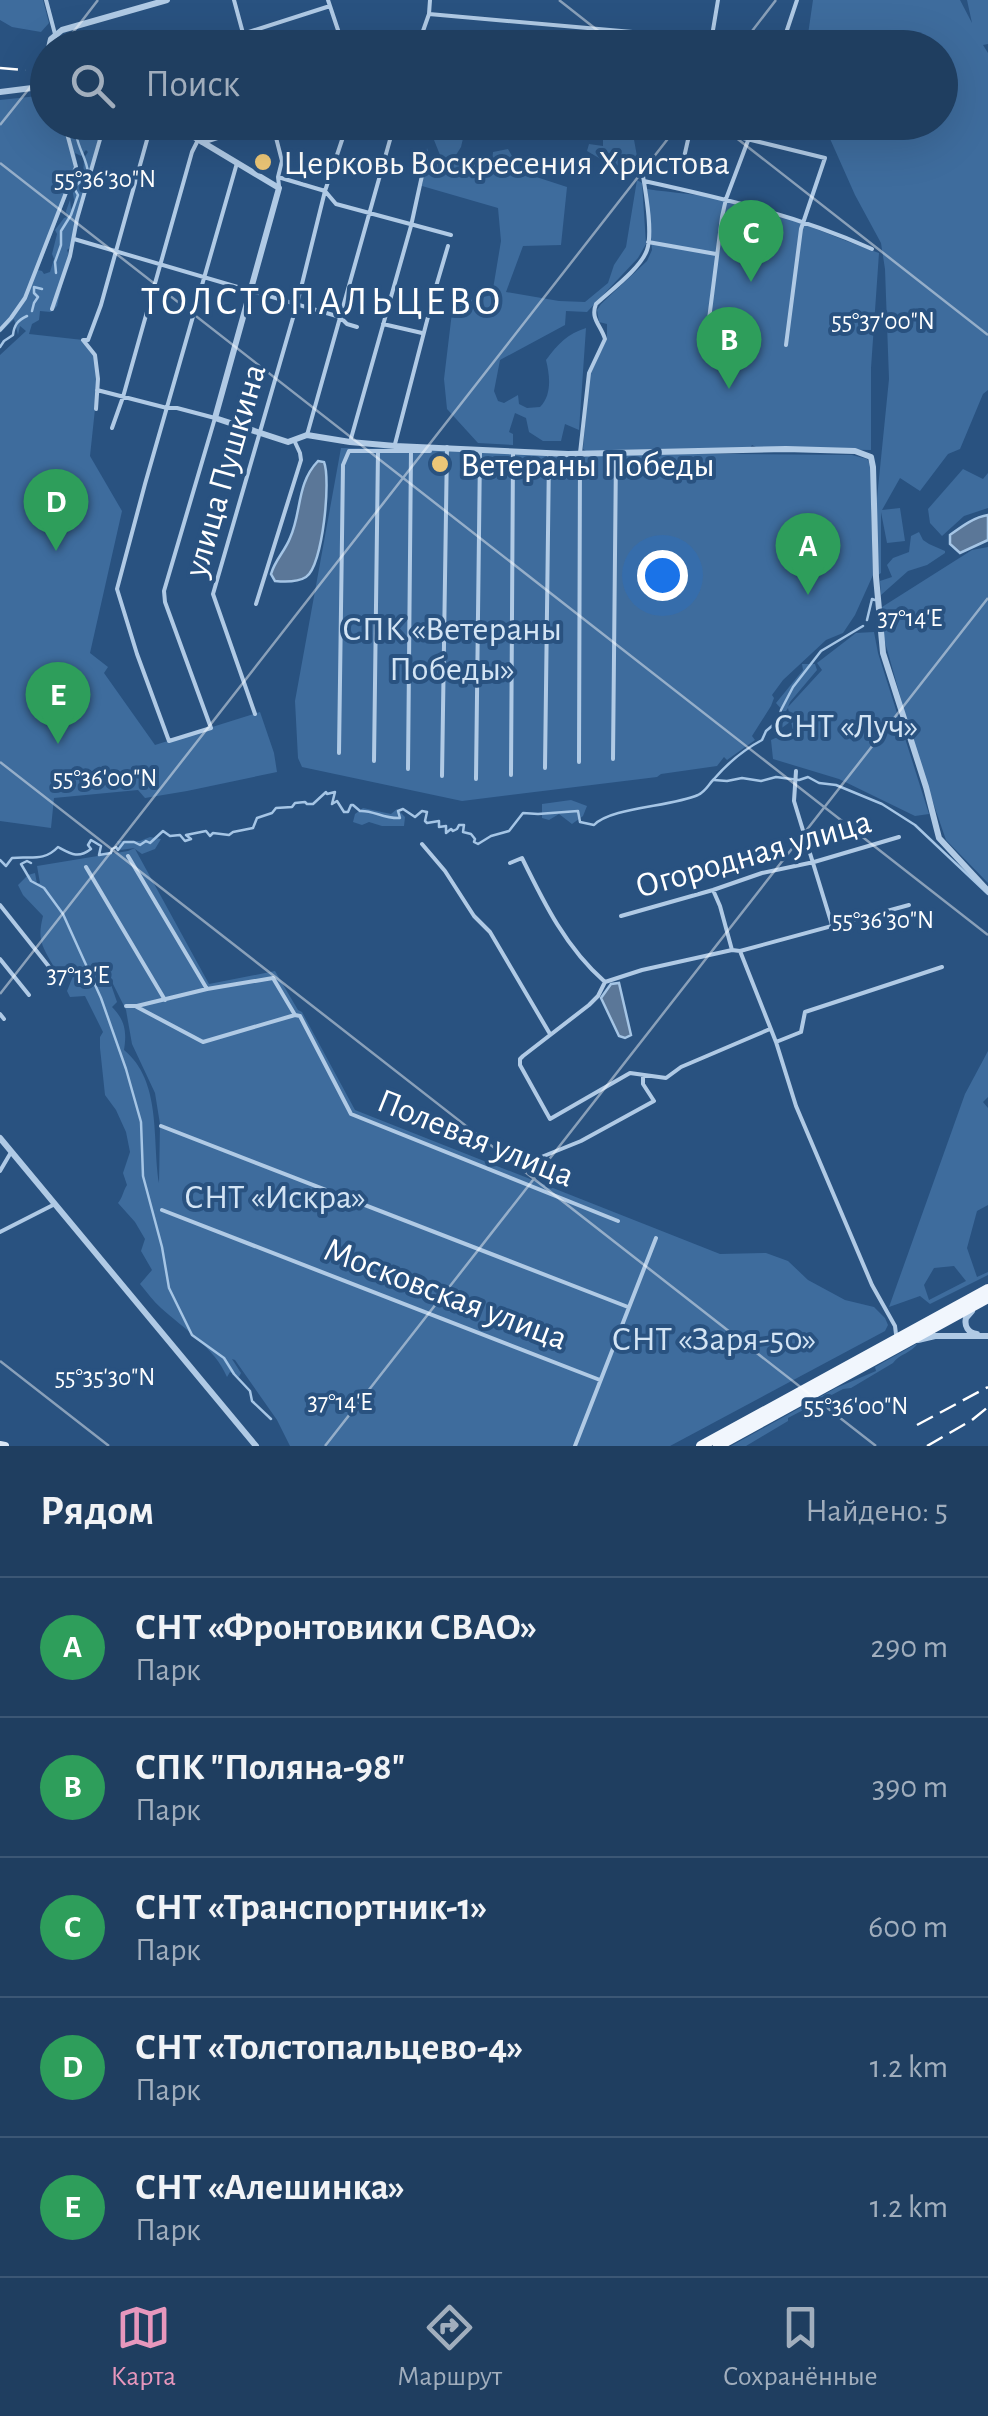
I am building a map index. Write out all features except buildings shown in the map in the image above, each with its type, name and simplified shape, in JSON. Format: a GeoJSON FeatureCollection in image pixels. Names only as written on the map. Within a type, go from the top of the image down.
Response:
{"type":"FeatureCollection","features":[{"type":"Feature","properties":{"kind":"main road"},"geometry":{"type":"LineString","coordinates":[[718,1446],[912,1330],[987,1295]]}},
{"type":"Feature","properties":{"kind":"main road"},"geometry":{"type":"LineString","coordinates":[[701,1446],[987,1295]]}},
{"type":"Feature","properties":{"kind":"street"},"geometry":{"type":"LineString","coordinates":[[46,0],[55,30]]}},
{"type":"Feature","properties":{"kind":"street"},"geometry":{"type":"LineString","coordinates":[[62,30],[168,0]]}},
{"type":"Feature","properties":{"kind":"street"},"geometry":{"type":"LineString","coordinates":[[234,0],[242,30]]}},
{"type":"Feature","properties":{"kind":"street"},"geometry":{"type":"LineString","coordinates":[[423,30],[430,0]]}},
{"type":"Feature","properties":{"kind":"street"},"geometry":{"type":"LineString","coordinates":[[713,30],[718,0]]}},
{"type":"Feature","properties":{"kind":"street"},"geometry":{"type":"LineString","coordinates":[[787,30],[797,0]]}},
{"type":"Feature","properties":{"kind":"street"},"geometry":{"type":"LineString","coordinates":[[254,30],[329,3],[338,30]]}},
{"type":"Feature","properties":{"kind":"street"},"geometry":{"type":"LineString","coordinates":[[428,14],[599,30]]}},
{"type":"Feature","properties":{"kind":"street"},"geometry":{"type":"LineString","coordinates":[[0,92],[30,88]]}},
{"type":"Feature","properties":{"kind":"street"},"geometry":{"type":"LineString","coordinates":[[0,330],[25,298],[76,167],[69,140]]}},
{"type":"Feature","properties":{"kind":"street"},"geometry":{"type":"LineString","coordinates":[[52,310],[100,140]]}},
{"type":"Feature","properties":{"kind":"street"},"geometry":{"type":"LineString","coordinates":[[96,410],[95,355],[83,340],[88,340],[147,140]]}},
{"type":"Feature","properties":{"kind":"street"},"geometry":{"type":"LineString","coordinates":[[197,140],[278,182],[325,191],[336,204],[451,235]]}},
{"type":"Feature","properties":{"kind":"street"},"geometry":{"type":"LineString","coordinates":[[112,428],[192,152],[207,140]]}},
{"type":"Feature","properties":{"kind":"street"},"geometry":{"type":"LineString","coordinates":[[236,163],[118,589],[169,740],[211,728],[164,592],[279,192],[282,161],[276,140]]}},
{"type":"Feature","properties":{"kind":"street","name":"улица Пушкина"},"geometry":{"type":"LineString","coordinates":[[254,714],[213,594],[342,140]]}},
{"type":"Feature","properties":{"kind":"street"},"geometry":{"type":"LineString","coordinates":[[307,435],[391,140]]}},
{"type":"Feature","properties":{"kind":"street"},"geometry":{"type":"LineString","coordinates":[[683,162],[688,140]]}},
{"type":"Feature","properties":{"kind":"street"},"geometry":{"type":"LineString","coordinates":[[745,140],[826,158],[804,221],[786,344]]}},
{"type":"Feature","properties":{"kind":"street"},"geometry":{"type":"LineString","coordinates":[[707,335],[726,199],[748,141]]}},
{"type":"Feature","properties":{"kind":"street"},"geometry":{"type":"LineString","coordinates":[[340,753],[343,465],[423,172]]}},
{"type":"Feature","properties":{"kind":"street"},"geometry":{"type":"LineString","coordinates":[[579,762],[581,455],[589,373],[605,339],[594,310],[647,250],[644,178],[804,221],[872,249]]}},
{"type":"Feature","properties":{"kind":"street"},"geometry":{"type":"LineString","coordinates":[[74,239],[340,317],[356,326]]}},
{"type":"Feature","properties":{"kind":"street"},"geometry":{"type":"LineString","coordinates":[[648,242],[716,254]]}},
{"type":"Feature","properties":{"kind":"street"},"geometry":{"type":"LineString","coordinates":[[394,446],[448,246]]}},
{"type":"Feature","properties":{"kind":"street"},"geometry":{"type":"LineString","coordinates":[[383,324],[424,334]]}},
{"type":"Feature","properties":{"kind":"street"},"geometry":{"type":"LineString","coordinates":[[97,390],[215,418],[288,442],[307,435],[349,447],[378,449],[549,455],[838,450],[871,456],[883,653],[939,838],[988,891]]}},
{"type":"Feature","properties":{"kind":"street"},"geometry":{"type":"LineString","coordinates":[[256,604],[301,460],[294,440]]}},
{"type":"Feature","properties":{"kind":"street"},"geometry":{"type":"LineString","coordinates":[[349,447],[581,455]]}},
{"type":"Feature","properties":{"kind":"street"},"geometry":{"type":"LineString","coordinates":[[374,761],[378,449]]}},
{"type":"Feature","properties":{"kind":"street"},"geometry":{"type":"LineString","coordinates":[[442,776],[446,449]]}},
{"type":"Feature","properties":{"kind":"street"},"geometry":{"type":"LineString","coordinates":[[408,769],[411,450]]}},
{"type":"Feature","properties":{"kind":"street"},"geometry":{"type":"LineString","coordinates":[[476,779],[480,452]]}},
{"type":"Feature","properties":{"kind":"street"},"geometry":{"type":"LineString","coordinates":[[613,760],[616,452]]}},
{"type":"Feature","properties":{"kind":"street"},"geometry":{"type":"LineString","coordinates":[[511,775],[514,454]]}},
{"type":"Feature","properties":{"kind":"street"},"geometry":{"type":"LineString","coordinates":[[545,768],[549,455]]}},
{"type":"Feature","properties":{"kind":"street"},"geometry":{"type":"LineString","coordinates":[[796,776],[794,801],[832,925]]}},
{"type":"Feature","properties":{"kind":"street","name":"Огородная улица"},"geometry":{"type":"LineString","coordinates":[[621,916],[899,837]]}},
{"type":"Feature","properties":{"kind":"street"},"geometry":{"type":"LineString","coordinates":[[422,844],[490,932],[550,1034]]}},
{"type":"Feature","properties":{"kind":"street"},"geometry":{"type":"LineString","coordinates":[[126,1006],[206,989],[128,856]]}},
{"type":"Feature","properties":{"kind":"street"},"geometry":{"type":"LineString","coordinates":[[510,863],[522,858],[564,936],[584,964],[605,982]]}},
{"type":"Feature","properties":{"kind":"street"},"geometry":{"type":"LineString","coordinates":[[86,868],[165,1000]]}},
{"type":"Feature","properties":{"kind":"street"},"geometry":{"type":"LineString","coordinates":[[713,890],[732,950]]}},
{"type":"Feature","properties":{"kind":"street"},"geometry":{"type":"LineString","coordinates":[[0,905],[54,973]]}},
{"type":"Feature","properties":{"kind":"street"},"geometry":{"type":"LineString","coordinates":[[770,1029],[681,1067],[666,1078],[630,1074],[550,1119],[520,1066],[520,1060],[589,1006],[605,982],[642,970],[740,951],[909,905]]}},
{"type":"Feature","properties":{"kind":"street"},"geometry":{"type":"LineString","coordinates":[[740,951],[796,1106],[872,1285],[896,1326],[897,1342],[936,1336],[988,1336]]}},
{"type":"Feature","properties":{"kind":"street"},"geometry":{"type":"LineString","coordinates":[[0,959],[29,995]]}},
{"type":"Feature","properties":{"kind":"street"},"geometry":{"type":"LineString","coordinates":[[776,1042],[801,1032],[805,1012],[942,968]]}},
{"type":"Feature","properties":{"kind":"street","name":"Полевая улица"},"geometry":{"type":"LineString","coordinates":[[206,989],[273,978],[295,1015],[300,1016],[351,1114],[618,1220]]}},
{"type":"Feature","properties":{"kind":"street"},"geometry":{"type":"LineString","coordinates":[[137,1006],[204,1042],[295,1015]]}},
{"type":"Feature","properties":{"kind":"street"},"geometry":{"type":"LineString","coordinates":[[553,1176],[529,1162],[581,1141],[654,1102],[643,1084],[643,1076]]}},
{"type":"Feature","properties":{"kind":"street"},"geometry":{"type":"LineString","coordinates":[[161,1126],[628,1307]]}},
{"type":"Feature","properties":{"kind":"street"},"geometry":{"type":"LineString","coordinates":[[0,1138],[256,1446]]}},
{"type":"Feature","properties":{"kind":"street"},"geometry":{"type":"LineString","coordinates":[[0,1171],[12,1152]]}},
{"type":"Feature","properties":{"kind":"street"},"geometry":{"type":"LineString","coordinates":[[0,1232],[55,1204]]}},
{"type":"Feature","properties":{"kind":"street","name":"Московская улица"},"geometry":{"type":"LineString","coordinates":[[162,1210],[600,1380]]}},
{"type":"Feature","properties":{"kind":"street"},"geometry":{"type":"LineString","coordinates":[[575,1446],[656,1238]]}},
{"type":"Feature","properties":{"kind":"street"},"geometry":{"type":"LineString","coordinates":[[987,1295],[965,1322],[972,1333],[988,1336]]}},
{"type":"Feature","properties":{"kind":"street"},"geometry":{"type":"LineString","coordinates":[[896,1326],[912,1330]]}},
{"type":"Feature","properties":{"kind":"green space"},"geometry":{"type":"Polygon","coordinates":[[[0,0],[43,0],[49,23],[43,30],[30,30],[0,20],[0,0]]]}},
{"type":"Feature","properties":{"kind":"green space"},"geometry":{"type":"Polygon","coordinates":[[[813,0],[960,0],[972,23],[967,0],[988,0],[988,44],[983,45],[988,53],[988,390],[960,449],[948,454],[920,491],[900,478],[882,510],[900,508],[905,541],[887,543],[881,512],[878,575],[876,508],[889,379],[885,269],[881,243],[831,140],[958,140],[958,30],[809,30],[813,0]]]}},
{"type":"Feature","properties":{"kind":"green space"},"geometry":{"type":"Polygon","coordinates":[[[30,97],[30,140],[98,140],[72,246],[67,250],[69,256],[57,306],[51,312],[40,311],[29,334],[83,340],[96,355],[97,390],[90,456],[122,511],[90,653],[108,667],[104,673],[155,745],[260,712],[277,772],[145,798],[138,790],[54,798],[51,828],[0,821],[0,355],[26,331],[20,326],[18,335],[14,319],[0,333],[0,100],[30,97]],[[86,150],[81,156],[75,153],[78,167],[38,270],[44,274],[50,272],[54,259],[55,230],[67,217],[70,200],[71,209],[75,205],[73,188],[83,177],[86,150]]]}},
{"type":"Feature","properties":{"kind":"green space"},"geometry":{"type":"Polygon","coordinates":[[[434,140],[463,140],[451,163],[492,164],[493,152],[508,149],[521,172],[567,187],[561,245],[523,246],[506,292],[559,301],[585,302],[608,283],[626,247],[637,180],[642,183],[646,244],[638,258],[587,312],[566,311],[565,325],[500,360],[494,391],[498,401],[504,403],[518,395],[519,404],[540,407],[548,391],[546,360],[563,340],[586,328],[579,430],[565,424],[561,441],[543,441],[529,432],[526,418],[515,413],[509,432],[513,434],[513,445],[478,443],[447,409],[444,379],[453,304],[492,295],[501,241],[498,208],[422,186],[427,148],[432,165],[442,160],[434,140]]]}},
{"type":"Feature","properties":{"kind":"green space"},"geometry":{"type":"Polygon","coordinates":[[[603,140],[634,140],[640,173],[587,151],[589,144],[603,146],[603,140]]]}},
{"type":"Feature","properties":{"kind":"green space"},"geometry":{"type":"Polygon","coordinates":[[[647,189],[745,205],[879,253],[871,368],[871,450],[752,445],[583,449],[589,377],[607,339],[607,324],[599,322],[597,310],[647,261],[652,250],[647,189]]]}},
{"type":"Feature","properties":{"kind":"green space","name":"СПК «Ветераны Победы»"},"geometry":{"type":"Polygon","coordinates":[[[341,448],[583,458],[599,453],[852,455],[867,459],[870,464],[873,575],[843,633],[826,640],[783,680],[752,736],[755,740],[727,760],[724,757],[717,766],[462,801],[302,767],[298,758],[295,701],[341,448]]]}},
{"type":"Feature","properties":{"kind":"green space"},"geometry":{"type":"Polygon","coordinates":[[[963,469],[983,479],[988,473],[988,508],[964,516],[942,536],[930,523],[928,509],[963,469]]]}},
{"type":"Feature","properties":{"kind":"green space"},"geometry":{"type":"Polygon","coordinates":[[[919,532],[923,540],[945,553],[908,571],[881,595],[880,581],[892,577],[887,565],[909,552],[911,536],[919,532]]]}},
{"type":"Feature","properties":{"kind":"green space"},"geometry":{"type":"Polygon","coordinates":[[[988,547],[988,883],[946,840],[917,756],[883,635],[882,607],[972,550],[988,547]]]}},
{"type":"Feature","properties":{"kind":"green space","name":"СНТ «Луч»"},"geometry":{"type":"Polygon","coordinates":[[[874,632],[929,814],[915,816],[839,779],[773,759],[771,740],[793,730],[788,708],[790,722],[779,730],[783,711],[776,703],[803,670],[802,664],[815,664],[817,670],[788,707],[822,670],[817,663],[856,633],[874,632]]]}},
{"type":"Feature","properties":{"kind":"green space"},"geometry":{"type":"Polygon","coordinates":[[[571,800],[587,806],[583,816],[572,824],[559,814],[549,820],[542,818],[542,804],[571,800]]]}},
{"type":"Feature","properties":{"kind":"green space"},"geometry":{"type":"Polygon","coordinates":[[[363,808],[391,814],[397,809],[405,817],[404,826],[353,822],[355,814],[363,808]]]}},
{"type":"Feature","properties":{"kind":"green space","name":"СНТ «Искра»"},"geometry":{"type":"Polygon","coordinates":[[[150,837],[161,839],[155,849],[142,854],[135,849],[209,984],[275,971],[355,1110],[720,1254],[766,1253],[788,1261],[808,1280],[845,1300],[874,1307],[885,1318],[885,1331],[670,1446],[290,1446],[277,1420],[235,1360],[232,1359],[241,1373],[239,1377],[230,1372],[227,1377],[207,1348],[140,1284],[152,1270],[141,1251],[145,1239],[118,1203],[127,1185],[123,1173],[130,1152],[126,1132],[105,1095],[100,1048],[103,1032],[85,996],[70,997],[67,991],[76,969],[54,967],[42,943],[43,916],[18,885],[35,873],[37,884],[40,883],[37,866],[128,851],[135,848],[120,850],[117,841],[150,837]],[[106,970],[117,1002],[112,1007],[124,1027],[124,1050],[145,1078],[150,1094],[159,1183],[160,1124],[155,1093],[132,1044],[126,1010],[106,970]]]}},
{"type":"Feature","properties":{"kind":"green space"},"geometry":{"type":"Polygon","coordinates":[[[988,1051],[988,1097],[983,1102],[988,1108],[988,1205],[977,1211],[967,1248],[977,1277],[988,1275],[930,1304],[920,1296],[889,1307],[965,1094],[988,1051]],[[954,1266],[934,1268],[924,1285],[929,1300],[966,1281],[954,1266]]]}},
{"type":"Feature","properties":{"kind":"green space"},"geometry":{"type":"Polygon","coordinates":[[[918,1343],[893,1363],[788,1418],[746,1446],[731,1446],[836,1388],[876,1371],[875,1367],[918,1343]]]}},
{"type":"Feature","properties":{"kind":"shaded area"},"geometry":{"type":"Polygon","coordinates":[[[318,461],[324,462],[327,486],[317,557],[306,577],[275,581],[271,574],[294,528],[306,479],[318,461]]]}},
{"type":"Feature","properties":{"kind":"shaded area"},"geometry":{"type":"Polygon","coordinates":[[[988,515],[988,540],[960,553],[950,544],[950,535],[988,515]]]}},
{"type":"Feature","properties":{"kind":"shaded area"},"geometry":{"type":"Polygon","coordinates":[[[619,983],[631,1035],[625,1038],[619,1036],[601,998],[611,984],[619,983]]]}},
{"type":"Feature","properties":{"kind":"waterway"},"geometry":{"type":"LineString","coordinates":[[56,273],[61,231],[78,195],[74,188],[88,173],[78,140]]}},
{"type":"Feature","properties":{"kind":"waterway"},"geometry":{"type":"LineString","coordinates":[[32,311],[38,297],[34,287],[42,289]]}},
{"type":"Feature","properties":{"kind":"waterway"},"geometry":{"type":"LineString","coordinates":[[0,347],[27,316]]}},
{"type":"Feature","properties":{"kind":"waterway"},"geometry":{"type":"LineString","coordinates":[[867,620],[872,599],[875,600]]}},
{"type":"Feature","properties":{"kind":"waterway"},"geometry":{"type":"LineString","coordinates":[[0,860],[6,866],[12,858],[42,857],[58,847],[78,855],[91,849],[91,840],[101,846],[99,855],[111,853],[124,842],[150,843],[163,831],[170,836],[180,835],[185,841],[191,839],[186,835],[206,831],[210,836],[229,835],[253,828],[257,818],[276,808],[313,804],[326,792],[335,792],[332,804],[337,801],[344,812],[351,805],[360,811],[394,818],[400,818],[398,811],[403,809],[415,817],[427,812],[427,823],[439,821],[439,827],[446,826],[446,833],[464,825],[463,832],[471,834],[478,844],[509,831],[523,813],[578,811],[580,822],[594,825],[614,814],[701,793],[779,720],[793,687],[821,651],[863,626]]}},
{"type":"Feature","properties":{"kind":"waterway"},"geometry":{"type":"LineString","coordinates":[[714,780],[808,777],[882,804],[915,825],[988,894]]}},
{"type":"Feature","properties":{"kind":"waterway"},"geometry":{"type":"LineString","coordinates":[[31,863],[21,864],[31,881],[44,888],[63,914],[101,998],[126,1069],[141,1122],[143,1176],[169,1288],[192,1335],[224,1358],[250,1391],[252,1401],[271,1419]]}},
{"type":"Feature","properties":{"kind":"railway"},"geometry":{"type":"LineString","coordinates":[[0,68],[26,70]]}},
{"type":"Feature","properties":{"kind":"railway"},"geometry":{"type":"LineString","coordinates":[[917,1425],[988,1387]]}},
{"type":"Feature","properties":{"kind":"railway"},"geometry":{"type":"LineString","coordinates":[[927,1446],[988,1407]]}},
{"type":"Feature","properties":{"kind":"place","name":"Церковь Воскресения Христова"},"geometry":{"type":"Point","coordinates":[263,162]}},
{"type":"Feature","properties":{"kind":"place","name":"СНТ «Транспортник-1»"},"geometry":{"type":"Point","coordinates":[751,282]}},
{"type":"Feature","properties":{"kind":"place","name":"СПК \"Поляна-98\""},"geometry":{"type":"Point","coordinates":[729,389]}},
{"type":"Feature","properties":{"kind":"place","name":"Ветераны Победы"},"geometry":{"type":"Point","coordinates":[440,464]}},
{"type":"Feature","properties":{"kind":"place","name":"СНТ «Толстопальцево-4»"},"geometry":{"type":"Point","coordinates":[56,551]}},
{"type":"Feature","properties":{"kind":"place","name":"СНТ «Фронтовики СВАО»"},"geometry":{"type":"Point","coordinates":[808,595]}},
{"type":"Feature","properties":{"kind":"place","name":"СНТ «Алешинка»"},"geometry":{"type":"Point","coordinates":[58,744]}},
{"type":"Feature","properties":{"kind":"district","name":"ТОЛСТОПАЛЬЦЕВО"},"geometry":{"type":"Point","coordinates":[322,300]}},
{"type":"Feature","properties":{"kind":"park label","name":"СНТ «Заря-50»"},"geometry":{"type":"Point","coordinates":[714,1338]}}]}
